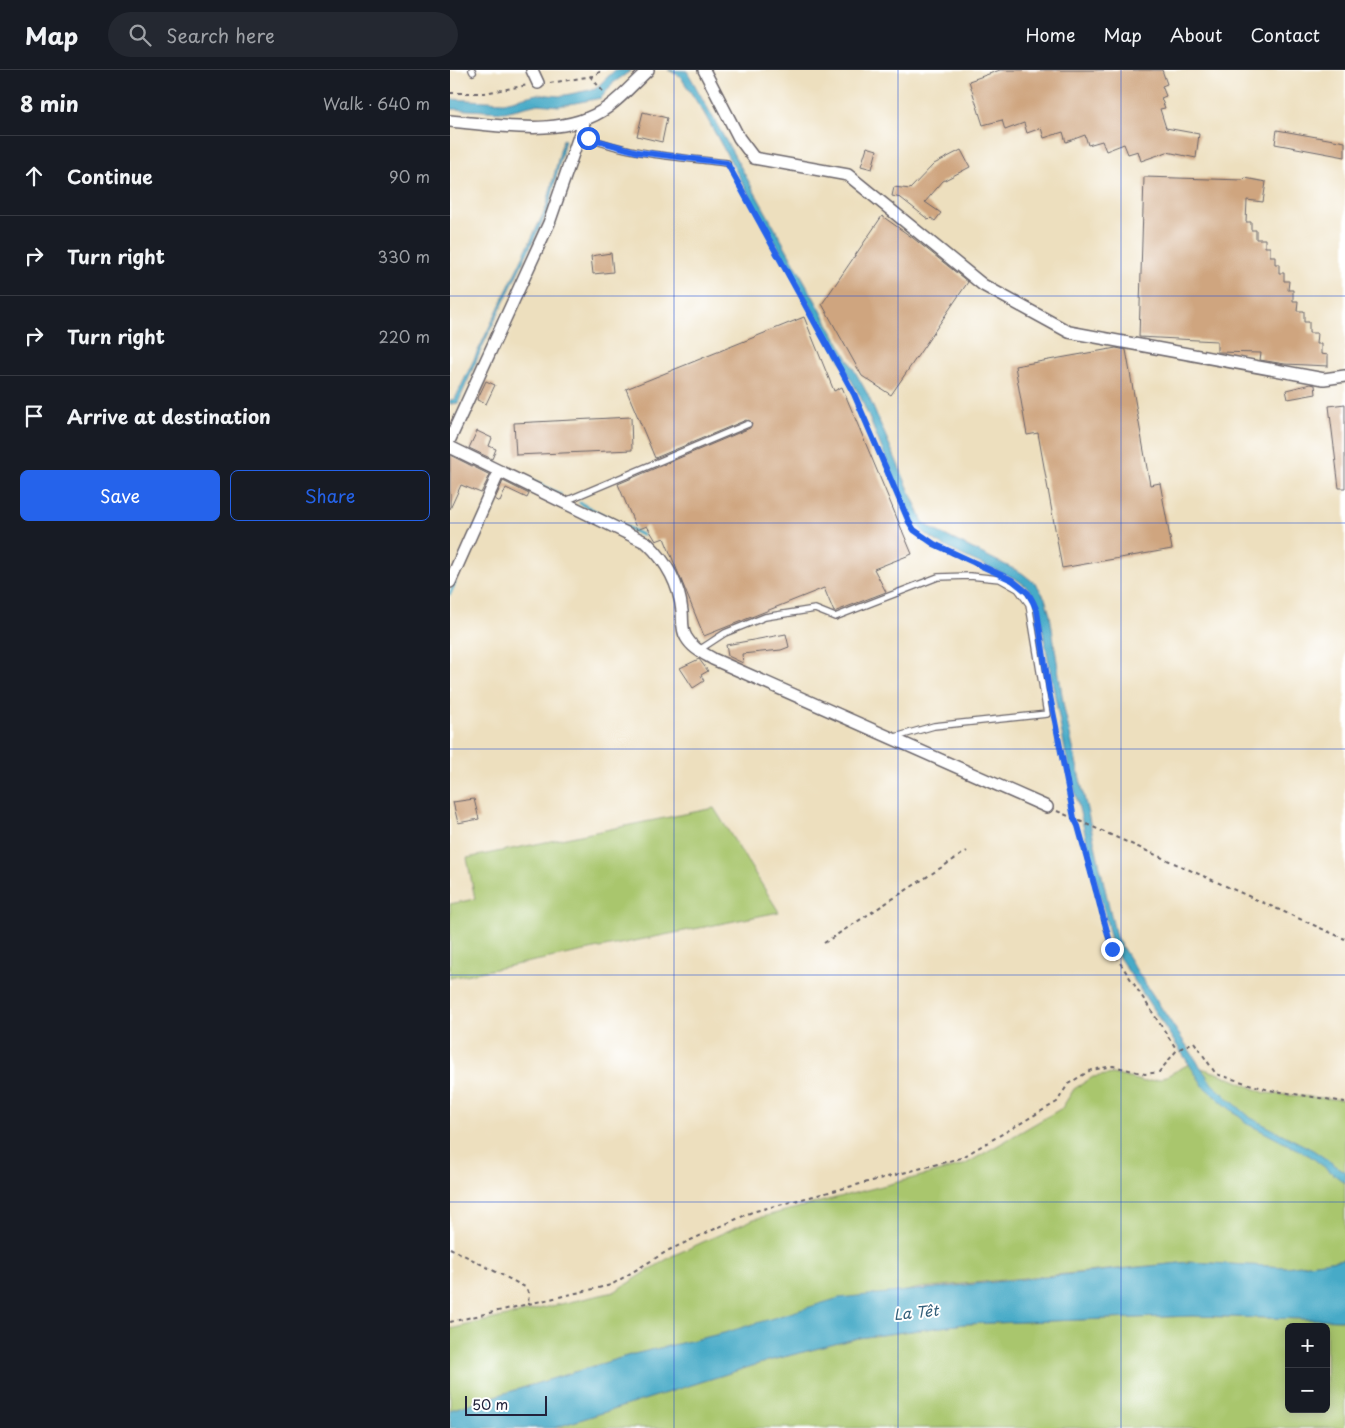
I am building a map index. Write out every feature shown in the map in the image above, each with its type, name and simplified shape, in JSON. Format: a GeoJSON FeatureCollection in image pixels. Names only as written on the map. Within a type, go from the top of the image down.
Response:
{"type":"FeatureCollection","features":[{"type":"Feature","properties":{"kind":"street"},"geometry":{"type":"LineString","coordinates":[[532,70],[538,83]]}},
{"type":"Feature","properties":{"kind":"street"},"geometry":{"type":"LineString","coordinates":[[450,120],[535,127],[562,125],[585,119],[608,107],[648,70]]}},
{"type":"Feature","properties":{"kind":"street"},"geometry":{"type":"LineString","coordinates":[[704,70],[739,138],[754,158],[848,175],[983,285],[1069,332],[1324,379],[1345,376]]}},
{"type":"Feature","properties":{"kind":"street"},"geometry":{"type":"LineString","coordinates":[[450,439],[549,223],[585,119]]}},
{"type":"Feature","properties":{"kind":"street"},"geometry":{"type":"LineString","coordinates":[[450,447],[647,543],[665,560],[679,595],[685,636],[699,650],[1047,807]]}},
{"type":"Feature","properties":{"kind":"street"},"geometry":{"type":"LineString","coordinates":[[450,582],[500,472]]}},
{"type":"Feature","properties":{"kind":"lane"},"geometry":{"type":"LineString","coordinates":[[585,119],[588,138],[608,145],[638,152],[727,163]]}},
{"type":"Feature","properties":{"kind":"lane"},"geometry":{"type":"LineString","coordinates":[[563,502],[748,424]]}},
{"type":"Feature","properties":{"kind":"lane"},"geometry":{"type":"LineString","coordinates":[[699,650],[725,633],[765,618],[815,609],[835,617],[938,577],[970,576],[1000,579],[1018,588],[1029,604],[1048,714],[934,726],[892,738]]}},
{"type":"Feature","properties":{"kind":"path"},"geometry":{"type":"LineString","coordinates":[[450,93],[485,93],[590,76],[603,70]]}},
{"type":"Feature","properties":{"kind":"path"},"geometry":{"type":"LineString","coordinates":[[590,76],[604,94]]}},
{"type":"Feature","properties":{"kind":"path"},"geometry":{"type":"LineString","coordinates":[[727,163],[854,394],[914,530],[934,544],[994,572]]}},
{"type":"Feature","properties":{"kind":"path"},"geometry":{"type":"LineString","coordinates":[[1053,711],[1067,774],[1074,818],[1078,826],[1112,949],[1177,1050]]}},
{"type":"Feature","properties":{"kind":"path"},"geometry":{"type":"LineString","coordinates":[[1047,807],[1345,939]]}},
{"type":"Feature","properties":{"kind":"path"},"geometry":{"type":"LineString","coordinates":[[824,942],[966,851]]}},
{"type":"Feature","properties":{"kind":"path"},"geometry":{"type":"LineString","coordinates":[[450,1322],[611,1285],[669,1250],[752,1212],[961,1158],[1057,1102],[1068,1084],[1091,1070],[1113,1066],[1145,1074],[1158,1072],[1177,1050],[1194,1042],[1216,1074],[1269,1090],[1345,1102]]}},
{"type":"Feature","properties":{"kind":"path"},"geometry":{"type":"LineString","coordinates":[[450,1248],[525,1287],[529,1293],[528,1304]]}},
{"type":"Feature","properties":{"kind":"green space"},"geometry":{"type":"Polygon","coordinates":[[[714,808],[779,912],[450,978],[450,904],[475,899],[467,858],[714,808]]]}},
{"type":"Feature","properties":{"kind":"green space"},"geometry":{"type":"Polygon","coordinates":[[[1189,1064],[1220,1074],[1265,1093],[1345,1100],[1345,1259],[1286,1267],[1190,1262],[919,1288],[630,1355],[450,1410],[450,1329],[614,1292],[672,1256],[754,1219],[964,1165],[1062,1108],[1074,1089],[1093,1077],[1113,1074],[1145,1082],[1161,1079],[1189,1064]]]}},
{"type":"Feature","properties":{"kind":"green space"},"geometry":{"type":"Polygon","coordinates":[[[1192,1316],[1345,1320],[1345,1428],[554,1428],[768,1361],[858,1338],[964,1324],[1192,1316]]]}},
{"type":"Feature","properties":{"kind":"water"},"geometry":{"type":"Polygon","coordinates":[[[615,70],[632,70],[613,83],[601,98],[559,106],[538,104],[505,112],[450,109],[450,99],[504,102],[537,94],[560,96],[595,89],[615,70]]]}},
{"type":"Feature","properties":{"kind":"water"},"geometry":{"type":"Polygon","coordinates":[[[668,70],[687,71],[867,393],[923,522],[934,530],[1022,573],[1037,585],[1045,598],[1050,615],[1064,708],[1116,937],[1212,1084],[1251,1118],[1313,1150],[1345,1172],[1345,1183],[1310,1156],[1248,1124],[1204,1087],[1113,948],[1066,755],[1037,600],[1027,587],[1016,579],[944,546],[919,528],[911,519],[860,396],[704,113],[680,76],[668,70]]]}},
{"type":"Feature","properties":{"kind":"water"},"geometry":{"type":"Polygon","coordinates":[[[563,139],[565,140],[549,208],[485,341],[458,403],[450,404],[450,400],[455,399],[546,208],[563,139]]]}},
{"type":"Feature","properties":{"kind":"water","name":"La Têt"},"geometry":{"type":"Polygon","coordinates":[[[1345,1259],[1345,1320],[1192,1316],[964,1324],[858,1338],[768,1361],[554,1428],[450,1428],[450,1410],[630,1355],[724,1333],[839,1298],[1190,1262],[1286,1267],[1345,1259]]]}},
{"type":"Feature","properties":{"kind":"building"},"geometry":{"type":"Polygon","coordinates":[[[1000,70],[1162,70],[1167,84],[1162,86],[1166,96],[1161,98],[1165,108],[1160,109],[1166,128],[1199,134],[1196,158],[1167,152],[1141,161],[1138,151],[1128,154],[1124,144],[1106,151],[1102,141],[1088,145],[1085,135],[1066,142],[1063,132],[1044,138],[1041,128],[1027,133],[1024,123],[1005,130],[1002,120],[983,125],[969,81],[1000,70]]]}},
{"type":"Feature","properties":{"kind":"building"},"geometry":{"type":"Polygon","coordinates":[[[643,112],[667,118],[662,142],[637,136],[643,112]]]}},
{"type":"Feature","properties":{"kind":"building"},"geometry":{"type":"Polygon","coordinates":[[[1277,130],[1345,142],[1345,157],[1275,144],[1277,130]]]}},
{"type":"Feature","properties":{"kind":"building"},"geometry":{"type":"Polygon","coordinates":[[[867,147],[877,150],[872,169],[861,166],[867,147]]]}},
{"type":"Feature","properties":{"kind":"building"},"geometry":{"type":"Polygon","coordinates":[[[961,150],[970,167],[943,181],[925,202],[941,213],[935,221],[931,218],[929,220],[901,198],[892,196],[894,187],[910,189],[934,164],[961,150]]]}},
{"type":"Feature","properties":{"kind":"building"},"geometry":{"type":"Polygon","coordinates":[[[1144,177],[1243,180],[1245,178],[1266,182],[1263,202],[1247,200],[1246,222],[1251,222],[1251,230],[1256,230],[1256,239],[1265,239],[1265,247],[1270,247],[1270,256],[1275,256],[1275,264],[1279,264],[1279,273],[1284,273],[1284,281],[1289,281],[1288,290],[1293,290],[1293,301],[1298,301],[1297,311],[1304,311],[1304,322],[1309,322],[1309,333],[1317,333],[1316,344],[1321,344],[1321,354],[1328,355],[1328,366],[1285,364],[1260,360],[1261,353],[1217,352],[1217,341],[1139,337],[1144,177]]]}},
{"type":"Feature","properties":{"kind":"building"},"geometry":{"type":"Polygon","coordinates":[[[882,216],[968,282],[891,395],[862,376],[822,304],[882,216]]]}},
{"type":"Feature","properties":{"kind":"building"},"geometry":{"type":"Polygon","coordinates":[[[611,253],[613,272],[593,274],[591,256],[611,253]]]}},
{"type":"Feature","properties":{"kind":"building"},"geometry":{"type":"Polygon","coordinates":[[[804,317],[834,391],[842,387],[912,554],[874,569],[886,592],[834,612],[824,588],[704,636],[664,538],[656,541],[647,526],[637,530],[618,484],[750,428],[752,423],[746,420],[655,458],[626,389],[804,317]]]}},
{"type":"Feature","properties":{"kind":"building"},"geometry":{"type":"Polygon","coordinates":[[[1116,348],[1126,350],[1150,485],[1160,483],[1172,549],[1062,568],[1038,433],[1027,435],[1015,366],[1116,348]]]}},
{"type":"Feature","properties":{"kind":"building"},"geometry":{"type":"Polygon","coordinates":[[[486,381],[495,385],[486,404],[477,400],[486,381]]]}},
{"type":"Feature","properties":{"kind":"building"},"geometry":{"type":"Polygon","coordinates":[[[1311,384],[1315,385],[1316,394],[1288,399],[1286,390],[1311,384]]]}},
{"type":"Feature","properties":{"kind":"building"},"geometry":{"type":"Polygon","coordinates":[[[1345,404],[1345,488],[1339,488],[1329,406],[1345,404]]]}},
{"type":"Feature","properties":{"kind":"building"},"geometry":{"type":"Polygon","coordinates":[[[631,417],[632,450],[516,455],[514,423],[631,417]]]}},
{"type":"Feature","properties":{"kind":"building"},"geometry":{"type":"Polygon","coordinates":[[[477,431],[492,438],[489,446],[496,449],[492,459],[469,448],[477,431]]]}},
{"type":"Feature","properties":{"kind":"building"},"geometry":{"type":"Polygon","coordinates":[[[450,455],[490,475],[481,493],[461,485],[450,509],[450,455]]]}},
{"type":"Feature","properties":{"kind":"building"},"geometry":{"type":"Polygon","coordinates":[[[503,481],[529,494],[527,498],[506,488],[500,502],[495,499],[503,481]]]}},
{"type":"Feature","properties":{"kind":"building"},"geometry":{"type":"Polygon","coordinates":[[[786,634],[789,647],[781,650],[742,654],[743,663],[728,656],[726,645],[786,634]]]}},
{"type":"Feature","properties":{"kind":"building"},"geometry":{"type":"Polygon","coordinates":[[[699,659],[708,671],[701,675],[704,681],[693,688],[680,668],[699,659]]]}},
{"type":"Feature","properties":{"kind":"building"},"geometry":{"type":"Polygon","coordinates":[[[474,799],[479,819],[458,823],[453,802],[474,799]]]}},
{"type":"Feature","properties":{"kind":"waterway"},"geometry":{"type":"LineString","coordinates":[[526,478],[560,494]]}},
{"type":"Feature","properties":{"kind":"waterway"},"geometry":{"type":"LineString","coordinates":[[580,503],[642,535]]}},
{"type":"Feature","properties":{"kind":"waterway"},"geometry":{"type":"LineString","coordinates":[[450,594],[455,583]]}},
{"type":"Feature","properties":{"kind":"route"},"geometry":{"type":"LineString","coordinates":[[588,138],[638,152],[727,163],[854,394],[905,514],[914,530],[934,544],[1012,580],[1028,593],[1037,611],[1049,691],[1067,774],[1074,818],[1078,826],[1106,934],[1112,949]]}}]}
